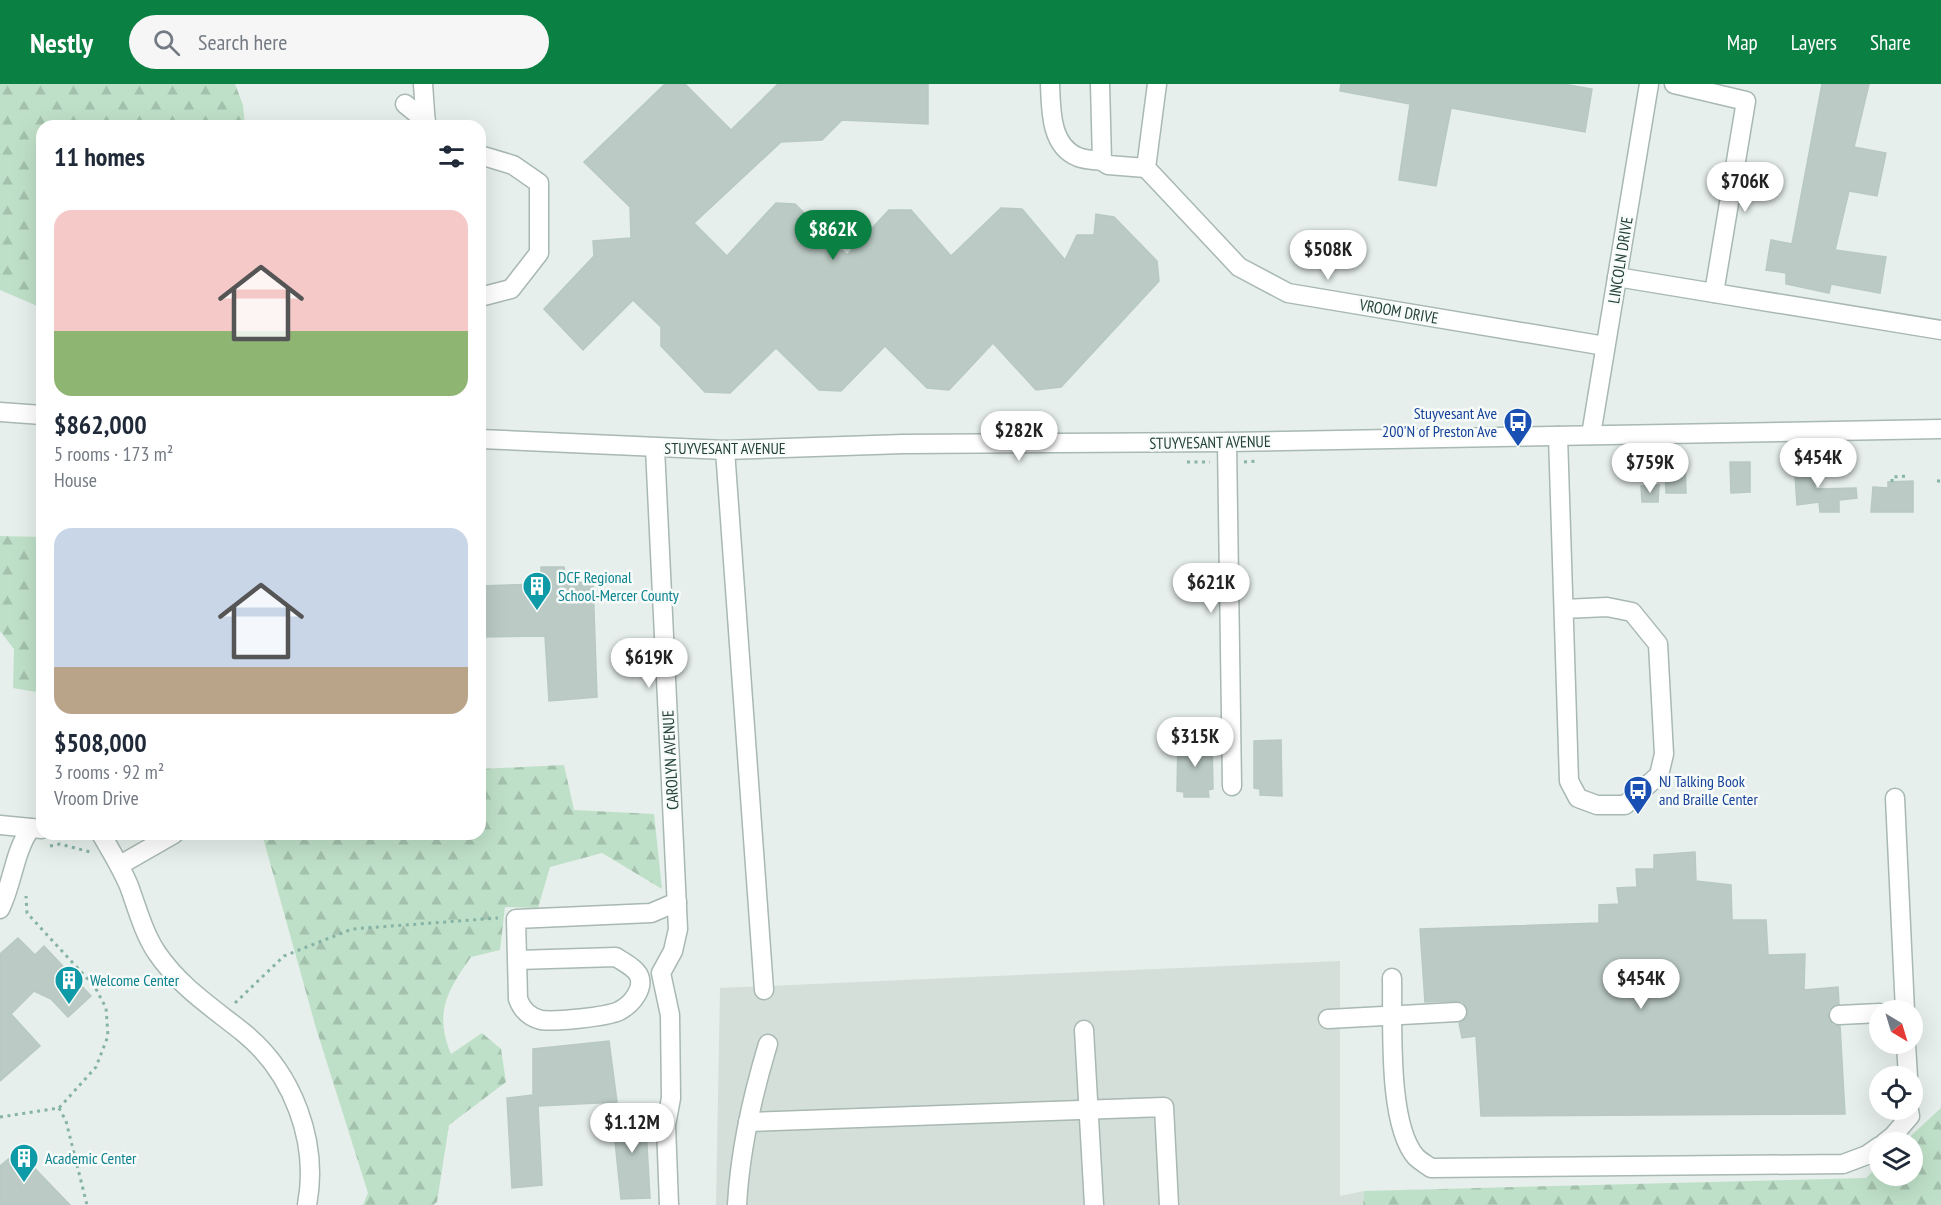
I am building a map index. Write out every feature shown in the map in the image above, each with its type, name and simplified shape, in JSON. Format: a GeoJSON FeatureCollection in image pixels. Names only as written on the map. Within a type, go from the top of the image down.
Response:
{"type":"FeatureCollection","features":[{"type":"Feature","properties":{"kind":"street"},"geometry":{"type":"LineString","coordinates":[[423,84],[426,120]]}},
{"type":"Feature","properties":{"kind":"street"},"geometry":{"type":"LineString","coordinates":[[1050,84],[1051,120],[1063,147],[1078,157],[1102,161],[1108,165],[1146,168],[1157,84]]}},
{"type":"Feature","properties":{"kind":"street"},"geometry":{"type":"LineString","coordinates":[[1100,84],[1102,161]]}},
{"type":"Feature","properties":{"kind":"street","name":"LINCOLN DRIVE"},"geometry":{"type":"LineString","coordinates":[[1590,435],[1649,84]]}},
{"type":"Feature","properties":{"kind":"street"},"geometry":{"type":"LineString","coordinates":[[1674,84],[1746,101],[1714,293]]}},
{"type":"Feature","properties":{"kind":"street"},"geometry":{"type":"LineString","coordinates":[[405,104],[423,120]]}},
{"type":"Feature","properties":{"kind":"street"},"geometry":{"type":"LineString","coordinates":[[486,157],[513,165],[539,183],[539,253],[511,289],[486,295]]}},
{"type":"Feature","properties":{"kind":"street","name":"VROOM DRIVE"},"geometry":{"type":"LineString","coordinates":[[1146,168],[1239,267],[1288,292],[1605,346]]}},
{"type":"Feature","properties":{"kind":"street"},"geometry":{"type":"LineString","coordinates":[[1617,277],[1941,330]]}},
{"type":"Feature","properties":{"kind":"street"},"geometry":{"type":"LineString","coordinates":[[0,412],[36,415]]}},
{"type":"Feature","properties":{"kind":"street","name":"STUYVESANT AVENUE"},"geometry":{"type":"LineString","coordinates":[[486,439],[725,450],[903,444],[1227,442],[1941,429]]}},
{"type":"Feature","properties":{"kind":"street"},"geometry":{"type":"LineString","coordinates":[[1558,436],[1569,781],[1578,798],[1597,805],[1625,805],[1659,775],[1664,754],[1658,644],[1632,612],[1607,607],[1564,609]]}},
{"type":"Feature","properties":{"kind":"street"},"geometry":{"type":"LineString","coordinates":[[1227,442],[1232,786]]}},
{"type":"Feature","properties":{"kind":"street","name":"CAROLYN AVENUE"},"geometry":{"type":"LineString","coordinates":[[655,448],[678,929],[673,951],[661,973]]}},
{"type":"Feature","properties":{"kind":"street"},"geometry":{"type":"LineString","coordinates":[[725,450],[764,990]]}},
{"type":"Feature","properties":{"kind":"street"},"geometry":{"type":"LineString","coordinates":[[1895,798],[1904,1000]]}},
{"type":"Feature","properties":{"kind":"street"},"geometry":{"type":"LineString","coordinates":[[0,825],[36,834]]}},
{"type":"Feature","properties":{"kind":"street"},"geometry":{"type":"LineString","coordinates":[[0,909],[8,892],[22,841],[36,836]]}},
{"type":"Feature","properties":{"kind":"street"},"geometry":{"type":"LineString","coordinates":[[105,840],[120,866],[156,952],[194,995],[245,1034],[280,1073],[298,1109],[307,1138],[309,1169],[307,1205]]}},
{"type":"Feature","properties":{"kind":"street"},"geometry":{"type":"LineString","coordinates":[[120,866],[164,840]]}},
{"type":"Feature","properties":{"kind":"street"},"geometry":{"type":"LineString","coordinates":[[517,960],[615,957],[629,965],[639,975],[640,986],[634,1000],[620,1011],[603,1016],[542,1020],[530,1016],[522,1009],[518,999],[517,960],[516,919],[651,913],[677,902]]}},
{"type":"Feature","properties":{"kind":"street"},"geometry":{"type":"LineString","coordinates":[[639,975],[661,973],[670,1015],[671,1098],[666,1125],[669,1205]]}},
{"type":"Feature","properties":{"kind":"street"},"geometry":{"type":"LineString","coordinates":[[1392,978],[1398,1116],[1406,1140],[1416,1157],[1431,1168],[1843,1164],[1869,1154]]}},
{"type":"Feature","properties":{"kind":"street"},"geometry":{"type":"LineString","coordinates":[[1328,1019],[1458,1012]]}},
{"type":"Feature","properties":{"kind":"street"},"geometry":{"type":"LineString","coordinates":[[1839,1015],[1869,1014]]}},
{"type":"Feature","properties":{"kind":"street"},"geometry":{"type":"LineString","coordinates":[[1084,1030],[1094,1205]]}},
{"type":"Feature","properties":{"kind":"street"},"geometry":{"type":"LineString","coordinates":[[737,1205],[739,1165],[747,1122],[768,1044]]}},
{"type":"Feature","properties":{"kind":"street"},"geometry":{"type":"LineString","coordinates":[[747,1122],[1164,1107],[1169,1205]]}},
{"type":"Feature","properties":{"kind":"street"},"geometry":{"type":"LineString","coordinates":[[1894,1132],[1906,1120]]}},
{"type":"Feature","properties":{"kind":"path"},"geometry":{"type":"LineString","coordinates":[[1892,482],[1892,477],[1907,476]]}},
{"type":"Feature","properties":{"kind":"path"},"geometry":{"type":"LineString","coordinates":[[50,840],[94,854]]}},
{"type":"Feature","properties":{"kind":"path"},"geometry":{"type":"LineString","coordinates":[[0,1118],[58,1108],[96,1067],[108,1036],[106,1008],[94,987],[79,968],[41,932],[27,914],[26,892]]}},
{"type":"Feature","properties":{"kind":"path"},"geometry":{"type":"LineString","coordinates":[[221,1017],[284,956],[352,929],[496,918],[516,919]]}},
{"type":"Feature","properties":{"kind":"path"},"geometry":{"type":"LineString","coordinates":[[58,1108],[66,1121],[87,1205]]}},
{"type":"Feature","properties":{"kind":"shaded area"},"geometry":{"type":"Polygon","coordinates":[[[1340,961],[1340,1196],[1364,1191],[1363,1205],[716,1205],[720,988],[1340,961]]]}},
{"type":"Feature","properties":{"kind":"green space"},"geometry":{"type":"Polygon","coordinates":[[[0,84],[235,84],[243,105],[244,120],[36,120],[36,307],[0,290],[0,84]]]}},
{"type":"Feature","properties":{"kind":"green space"},"geometry":{"type":"Polygon","coordinates":[[[0,536],[36,537],[36,692],[13,688],[14,649],[0,631],[0,536]]]}},
{"type":"Feature","properties":{"kind":"green space"},"geometry":{"type":"Polygon","coordinates":[[[564,765],[574,810],[654,814],[662,889],[602,853],[550,867],[538,908],[505,907],[500,950],[471,957],[450,992],[444,1014],[444,1026],[451,1054],[482,1033],[501,1049],[506,1082],[449,1125],[437,1202],[433,1205],[363,1205],[368,1193],[316,1028],[264,840],[486,840],[486,769],[564,765]]]}},
{"type":"Feature","properties":{"kind":"green space"},"geometry":{"type":"Polygon","coordinates":[[[1941,1108],[1941,1205],[1363,1205],[1364,1191],[1866,1178],[1869,1175],[1869,1186],[1923,1186],[1923,1132],[1915,1132],[1941,1108]]]}},
{"type":"Feature","properties":{"kind":"building"},"geometry":{"type":"Polygon","coordinates":[[[665,84],[685,84],[731,130],[778,84],[928,84],[928,124],[842,120],[822,140],[781,142],[694,223],[727,256],[776,203],[795,204],[847,255],[889,210],[911,210],[951,256],[1001,208],[1022,209],[1065,260],[1077,235],[1094,235],[1096,214],[1114,217],[1157,261],[1159,281],[1061,387],[1036,390],[993,343],[949,390],[927,388],[885,346],[841,391],[819,390],[776,348],[730,393],[705,392],[661,346],[661,327],[633,300],[583,350],[544,309],[594,256],[593,241],[631,238],[630,207],[584,162],[665,84]]]}},
{"type":"Feature","properties":{"kind":"building"},"geometry":{"type":"Polygon","coordinates":[[[1341,84],[1563,84],[1592,89],[1585,132],[1451,108],[1436,186],[1399,180],[1410,104],[1340,91],[1341,84]]]}},
{"type":"Feature","properties":{"kind":"building"},"geometry":{"type":"Polygon","coordinates":[[[1822,84],[1869,84],[1854,147],[1886,153],[1877,196],[1849,191],[1835,250],[1886,257],[1880,293],[1831,284],[1829,293],[1786,284],[1786,273],[1766,270],[1771,240],[1792,244],[1822,84]]]}},
{"type":"Feature","properties":{"kind":"building"},"geometry":{"type":"Polygon","coordinates":[[[1794,460],[1815,460],[1815,489],[1856,488],[1857,498],[1839,500],[1839,512],[1820,512],[1819,502],[1797,505],[1794,460]]]}},
{"type":"Feature","properties":{"kind":"building"},"geometry":{"type":"Polygon","coordinates":[[[1685,462],[1686,493],[1666,493],[1665,463],[1685,462]]]}},
{"type":"Feature","properties":{"kind":"building"},"geometry":{"type":"Polygon","coordinates":[[[1730,462],[1750,462],[1750,492],[1731,493],[1730,462]]]}},
{"type":"Feature","properties":{"kind":"building"},"geometry":{"type":"Polygon","coordinates":[[[1913,481],[1913,512],[1871,512],[1873,487],[1888,488],[1888,482],[1913,481]]]}},
{"type":"Feature","properties":{"kind":"building"},"geometry":{"type":"Polygon","coordinates":[[[1659,485],[1658,502],[1642,502],[1641,486],[1659,485]]]}},
{"type":"Feature","properties":{"kind":"building","name":"DCF Regional School-Mercer County"},"geometry":{"type":"Polygon","coordinates":[[[541,567],[564,567],[566,583],[593,582],[597,697],[549,701],[545,636],[486,637],[486,586],[541,584],[541,567]]]}},
{"type":"Feature","properties":{"kind":"building"},"geometry":{"type":"Polygon","coordinates":[[[1178,740],[1212,742],[1213,789],[1208,790],[1209,797],[1184,797],[1184,792],[1177,791],[1178,740]]]}},
{"type":"Feature","properties":{"kind":"building"},"geometry":{"type":"Polygon","coordinates":[[[1281,740],[1282,796],[1260,795],[1260,789],[1254,788],[1254,741],[1281,740]]]}},
{"type":"Feature","properties":{"kind":"building"},"geometry":{"type":"Polygon","coordinates":[[[1695,852],[1696,881],[1731,885],[1732,920],[1766,920],[1768,955],[1805,954],[1804,990],[1838,987],[1839,1004],[1829,1009],[1828,1016],[1833,1025],[1840,1026],[1845,1114],[1481,1116],[1476,1036],[1462,1038],[1459,1023],[1467,1018],[1468,1011],[1463,1002],[1425,1002],[1420,929],[1599,923],[1599,905],[1619,904],[1617,888],[1637,887],[1636,869],[1654,869],[1654,855],[1695,852]]]}},
{"type":"Feature","properties":{"kind":"building","name":"Welcome Center"},"geometry":{"type":"Polygon","coordinates":[[[18,938],[35,955],[44,946],[91,996],[68,1017],[51,999],[34,991],[11,1014],[40,1046],[0,1081],[0,954],[18,938]]]}},
{"type":"Feature","properties":{"kind":"building"},"geometry":{"type":"Polygon","coordinates":[[[609,1041],[617,1102],[538,1106],[542,1185],[512,1188],[507,1098],[533,1095],[533,1049],[609,1041]]]}},
{"type":"Feature","properties":{"kind":"building"},"geometry":{"type":"Polygon","coordinates":[[[645,1110],[650,1198],[621,1199],[612,1112],[645,1110]]]}},
{"type":"Feature","properties":{"kind":"building","name":"Academic Center"},"geometry":{"type":"Polygon","coordinates":[[[18,1151],[70,1205],[0,1205],[0,1166],[18,1151]]]}},
{"type":"Feature","properties":{"kind":"place","name":"Stuyvesant Ave 200'N of Preston Ave"},"geometry":{"type":"Point","coordinates":[1518,448]}},
{"type":"Feature","properties":{"kind":"place","name":"DCF Regional School-Mercer County"},"geometry":{"type":"Point","coordinates":[537,612]}},
{"type":"Feature","properties":{"kind":"place","name":"NJ Talking Book and Braille Center"},"geometry":{"type":"Point","coordinates":[1638,816]}},
{"type":"Feature","properties":{"kind":"place","name":"Welcome Center"},"geometry":{"type":"Point","coordinates":[69,1006]}},
{"type":"Feature","properties":{"kind":"place","name":"Academic Center"},"geometry":{"type":"Point","coordinates":[24,1184]}}]}
